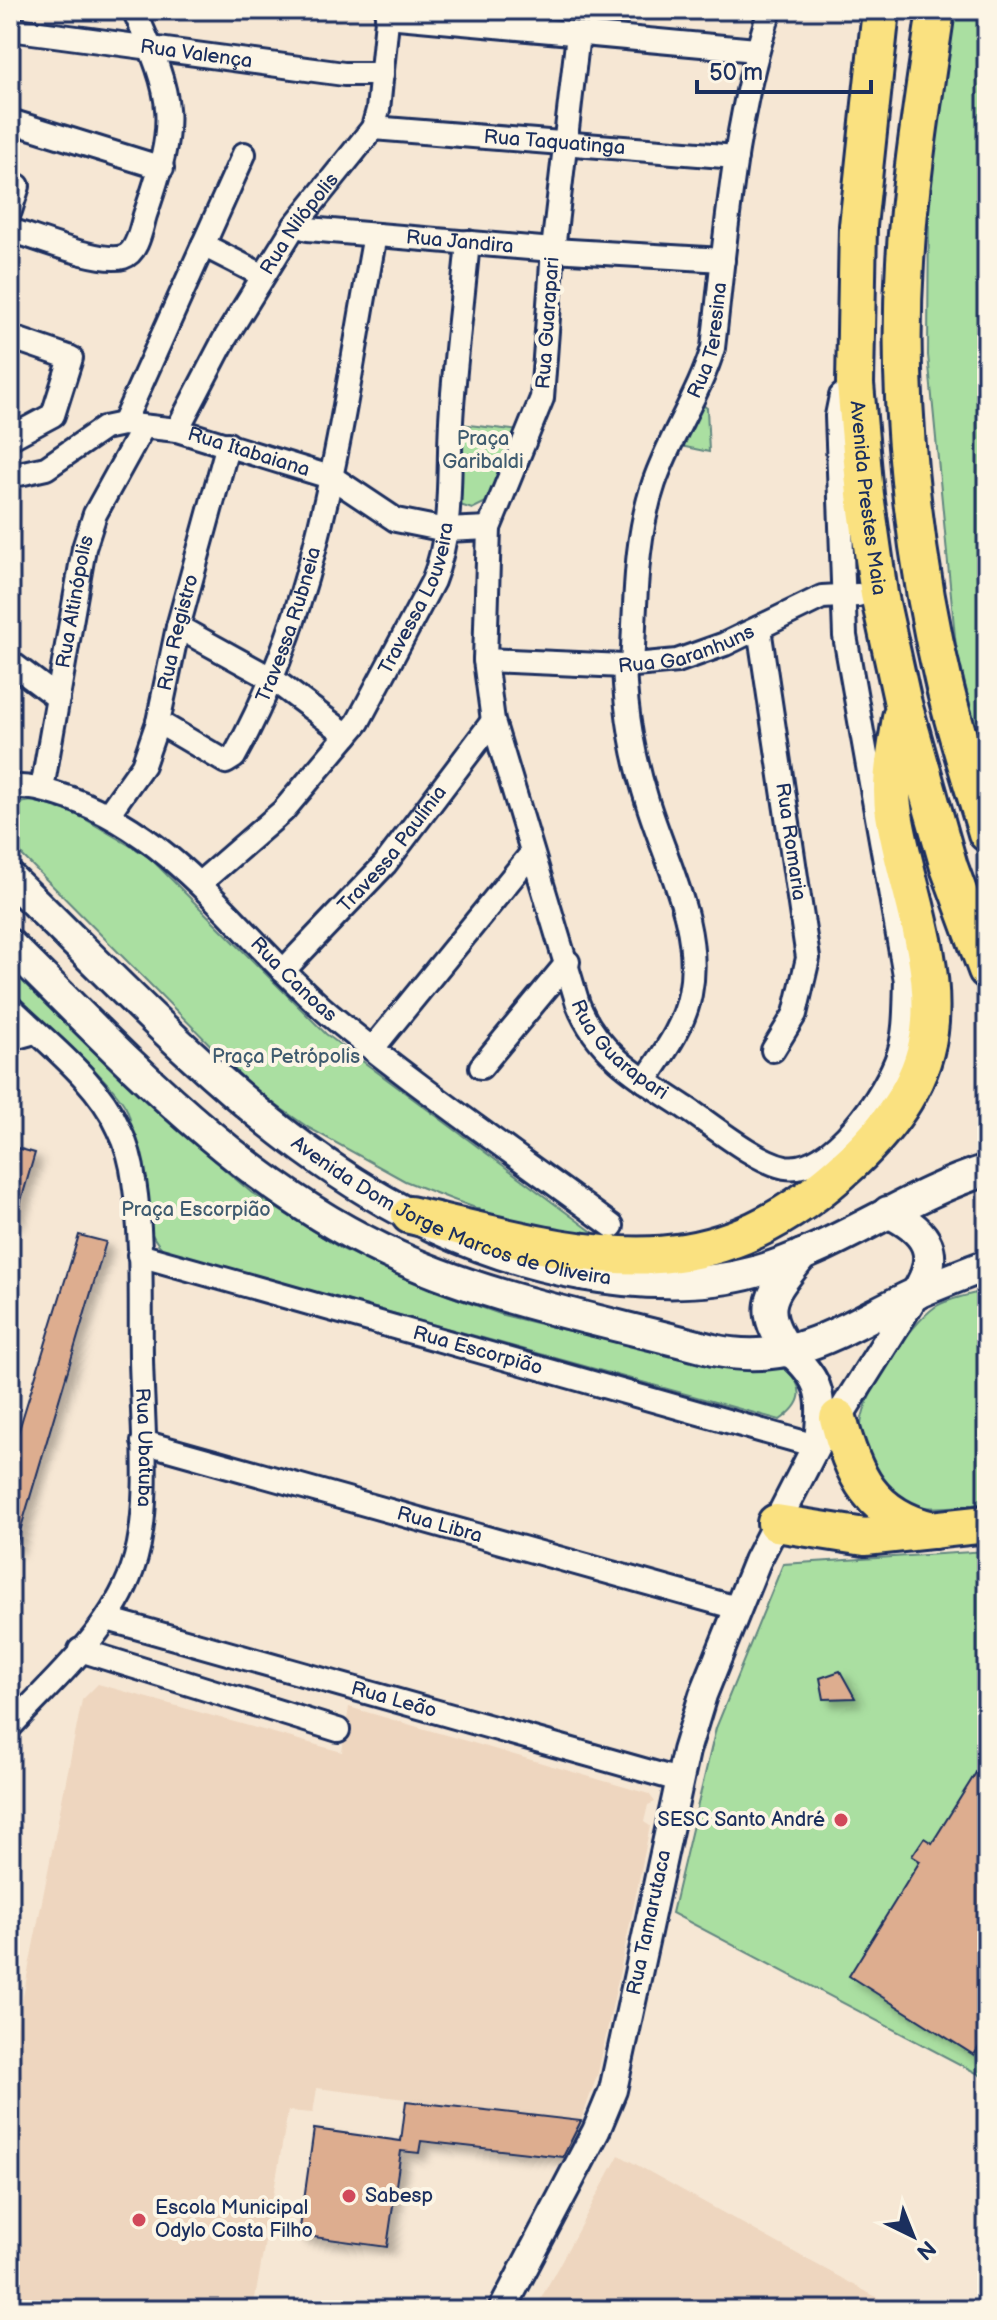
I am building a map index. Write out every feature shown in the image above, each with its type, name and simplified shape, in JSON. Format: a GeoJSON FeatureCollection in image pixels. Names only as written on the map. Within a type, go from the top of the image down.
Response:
{"type":"FeatureCollection","features":[{"type":"Feature","properties":{"kind":"highway","name":"Avenida Prestes Maia"},"geometry":{"type":"LineString","coordinates":[[881,10],[858,226],[855,384],[862,595],[903,704],[949,867],[987,970]]}},
{"type":"Feature","properties":{"kind":"highway"},"geometry":{"type":"LineString","coordinates":[[936,10],[911,178],[904,265],[909,446],[924,583],[934,637],[945,690],[987,833]]}},
{"type":"Feature","properties":{"kind":"highway"},"geometry":{"type":"LineString","coordinates":[[410,1215],[573,1253],[641,1258],[676,1255],[720,1246],[781,1217],[839,1174],[873,1141],[912,1088],[927,1046],[930,1022],[926,955],[892,797],[903,704]]}},
{"type":"Feature","properties":{"kind":"highway"},"geometry":{"type":"LineString","coordinates":[[824,1435],[849,1460],[872,1496],[910,1524],[934,1530]]}},
{"type":"Feature","properties":{"kind":"highway"},"geometry":{"type":"LineString","coordinates":[[776,1523],[850,1536],[987,1524]]}},
{"type":"Feature","properties":{"kind":"main road","name":"Avenida Dom Jorge Marcos de Oliveira"},"geometry":{"type":"LineString","coordinates":[[10,878],[246,1106],[337,1174],[455,1238],[523,1261],[604,1278],[651,1282],[753,1273],[802,1255],[888,1212],[982,1172]]}},
{"type":"Feature","properties":{"kind":"main road"},"geometry":{"type":"LineString","coordinates":[[10,945],[167,1099],[229,1154],[352,1234],[426,1269],[527,1300],[729,1354],[789,1352],[831,1338],[916,1294],[987,1265]]}},
{"type":"Feature","properties":{"kind":"main road"},"geometry":{"type":"LineString","coordinates":[[888,1212],[918,1231],[929,1249],[927,1277],[916,1294]]}},
{"type":"Feature","properties":{"kind":"main road"},"geometry":{"type":"LineString","coordinates":[[789,1352],[774,1331],[769,1316],[769,1301],[802,1255]]}},
{"type":"Feature","properties":{"kind":"street"},"geometry":{"type":"LineString","coordinates":[[10,230],[106,258],[123,257],[134,247],[162,168],[170,112],[150,47],[134,10]]}},
{"type":"Feature","properties":{"kind":"street","name":"Rua Teresina"},"geometry":{"type":"LineString","coordinates":[[645,1081],[672,1040],[686,1008],[691,994],[692,950],[687,918],[630,741],[628,665],[642,528],[668,444],[705,374],[713,348],[736,157],[756,50],[770,10]]}},
{"type":"Feature","properties":{"kind":"street"},"geometry":{"type":"LineString","coordinates":[[388,13],[756,50]]}},
{"type":"Feature","properties":{"kind":"street","name":"Rua Nilópolis"},"geometry":{"type":"LineString","coordinates":[[177,430],[262,275],[295,225],[373,128],[388,13]]}},
{"type":"Feature","properties":{"kind":"street","name":"Rua Valença"},"geometry":{"type":"LineString","coordinates":[[10,29],[344,74],[382,74]]}},
{"type":"Feature","properties":{"kind":"street","name":"Rua Guarapari"},"geometry":{"type":"LineString","coordinates":[[578,34],[553,250],[542,398],[489,528],[485,660],[493,721],[568,962],[578,1004],[596,1040],[645,1081],[768,1161],[792,1168],[809,1165],[861,1121],[893,1069],[903,1035],[906,981],[845,636],[862,595]]}},
{"type":"Feature","properties":{"kind":"street"},"geometry":{"type":"LineString","coordinates":[[10,121],[162,168]]}},
{"type":"Feature","properties":{"kind":"street","name":"Rua Taquatinga"},"geometry":{"type":"LineString","coordinates":[[373,128],[736,157]]}},
{"type":"Feature","properties":{"kind":"street","name":"Rua Altinópolis"},"geometry":{"type":"LineString","coordinates":[[42,789],[84,548],[203,245],[244,154]]}},
{"type":"Feature","properties":{"kind":"street"},"geometry":{"type":"LineString","coordinates":[[10,184],[18,186],[10,211]]}},
{"type":"Feature","properties":{"kind":"street","name":"Rua Jandira"},"geometry":{"type":"LineString","coordinates":[[295,225],[308,229],[553,250],[723,260]]}},
{"type":"Feature","properties":{"kind":"street","name":"Travessa Rubneia"},"geometry":{"type":"LineString","coordinates":[[158,722],[226,762],[234,757],[274,680],[333,478],[375,235]]}},
{"type":"Feature","properties":{"kind":"street","name":"Travessa Louveira"},"geometry":{"type":"LineString","coordinates":[[200,883],[283,811],[347,735],[433,581],[442,559],[446,530],[452,407],[468,242]]}},
{"type":"Feature","properties":{"kind":"street"},"geometry":{"type":"LineString","coordinates":[[203,245],[262,275]]}},
{"type":"Feature","properties":{"kind":"street"},"geometry":{"type":"LineString","coordinates":[[10,337],[71,358],[53,415],[10,438]]}},
{"type":"Feature","properties":{"kind":"street","name":"Rua Itabaiana"},"geometry":{"type":"LineString","coordinates":[[10,476],[46,468],[104,428],[133,425],[177,430],[333,478],[387,517],[446,530],[489,528]]}},
{"type":"Feature","properties":{"kind":"street","name":"Rua Registro"},"geometry":{"type":"LineString","coordinates":[[109,813],[143,765],[158,722],[178,627],[228,444]]}},
{"type":"Feature","properties":{"kind":"street","name":"Rua Garanhuns"},"geometry":{"type":"LineString","coordinates":[[485,660],[628,665],[677,661],[759,628],[822,597],[862,595]]}},
{"type":"Feature","properties":{"kind":"street"},"geometry":{"type":"LineString","coordinates":[[178,627],[274,680],[347,735]]}},
{"type":"Feature","properties":{"kind":"street","name":"Rua Romaria"},"geometry":{"type":"LineString","coordinates":[[759,628],[808,958],[795,1014],[773,1050]]}},
{"type":"Feature","properties":{"kind":"street"},"geometry":{"type":"LineString","coordinates":[[10,662],[58,698]]}},
{"type":"Feature","properties":{"kind":"street","name":"Travessa Paulínia"},"geometry":{"type":"LineString","coordinates":[[283,971],[376,875],[493,721]]}},
{"type":"Feature","properties":{"kind":"street","name":"Rua Canoas"},"geometry":{"type":"LineString","coordinates":[[10,787],[42,789],[109,813],[200,883],[283,971],[373,1048],[612,1226]]}},
{"type":"Feature","properties":{"kind":"street"},"geometry":{"type":"LineString","coordinates":[[373,1048],[532,853]]}},
{"type":"Feature","properties":{"kind":"street"},"geometry":{"type":"LineString","coordinates":[[481,1067],[568,962]]}},
{"type":"Feature","properties":{"kind":"street","name":"Rua Ubatuba"},"geometry":{"type":"LineString","coordinates":[[10,1007],[86,1081],[119,1128],[135,1183],[143,1442],[141,1541],[128,1579],[107,1619],[10,1727]]}},
{"type":"Feature","properties":{"kind":"street"},"geometry":{"type":"LineString","coordinates":[[10,1039],[35,1032]]}},
{"type":"Feature","properties":{"kind":"street","name":"Rua Escorpião"},"geometry":{"type":"LineString","coordinates":[[139,1255],[824,1435]]}},
{"type":"Feature","properties":{"kind":"street","name":"Rua Tamarutaca"},"geometry":{"type":"LineString","coordinates":[[502,2310],[596,2131],[613,2090],[692,1727],[737,1608],[776,1523],[824,1435],[916,1294]]}},
{"type":"Feature","properties":{"kind":"street","name":"Rua Tamarutaca"},"geometry":{"type":"LineString","coordinates":[[789,1352],[810,1371],[819,1389],[824,1435]]}},
{"type":"Feature","properties":{"kind":"street","name":"Rua Libra"},"geometry":{"type":"LineString","coordinates":[[143,1442],[737,1608]]}},
{"type":"Feature","properties":{"kind":"street","name":"Rua Leão"},"geometry":{"type":"LineString","coordinates":[[107,1619],[679,1780]]}},
{"type":"Feature","properties":{"kind":"street"},"geometry":{"type":"LineString","coordinates":[[80,1650],[338,1730]]}},
{"type":"Feature","properties":{"kind":"shaded area"},"geometry":{"type":"Polygon","coordinates":[[[98,1684],[342,1752],[349,1707],[649,1794],[655,1802],[648,1805],[644,1822],[650,1826],[631,1919],[598,2073],[581,2121],[317,2088],[313,2113],[288,2111],[253,2310],[10,2310],[10,2062],[82,1700],[98,1684]]]}},
{"type":"Feature","properties":{"kind":"shaded area"},"geometry":{"type":"Polygon","coordinates":[[[619,2155],[900,2310],[541,2308],[539,2302],[619,2155]]]}},
{"type":"Feature","properties":{"kind":"green space"},"geometry":{"type":"Polygon","coordinates":[[[945,10],[987,10],[987,775],[956,647],[928,355],[929,193],[945,10]]]}},
{"type":"Feature","properties":{"kind":"green space"},"geometry":{"type":"Polygon","coordinates":[[[700,403],[707,408],[709,452],[676,445],[700,403]]]}},
{"type":"Feature","properties":{"kind":"green space","name":"Praça Garibaldi"},"geometry":{"type":"Polygon","coordinates":[[[460,424],[521,431],[488,501],[472,509],[457,504],[460,424]]]}},
{"type":"Feature","properties":{"kind":"green space","name":"Praça Petrópolis"},"geometry":{"type":"Polygon","coordinates":[[[33,801],[73,812],[149,857],[326,1034],[606,1242],[539,1231],[405,1181],[309,1128],[257,1092],[10,843],[10,804],[33,801]]]}},
{"type":"Feature","properties":{"kind":"green space","name":"Praça Escorpião"},"geometry":{"type":"Polygon","coordinates":[[[10,965],[205,1153],[252,1193],[342,1249],[427,1288],[503,1315],[722,1368],[785,1369],[799,1389],[794,1408],[780,1420],[164,1250],[147,1222],[127,1110],[92,1067],[10,993],[10,965]]]}},
{"type":"Feature","properties":{"kind":"green space"},"geometry":{"type":"Polygon","coordinates":[[[987,1290],[987,1503],[938,1508],[902,1501],[880,1482],[867,1457],[861,1430],[868,1401],[900,1345],[925,1316],[946,1301],[987,1290]]]}},
{"type":"Feature","properties":{"kind":"green space","name":"SESC Santo André"},"geometry":{"type":"Polygon","coordinates":[[[987,1551],[986,2078],[672,1913],[716,1728],[783,1564],[987,1551]]]}},
{"type":"Feature","properties":{"kind":"building"},"geometry":{"type":"Polygon","coordinates":[[[10,1146],[35,1153],[15,1221],[10,1221],[10,1146]]]}},
{"type":"Feature","properties":{"kind":"building"},"geometry":{"type":"Polygon","coordinates":[[[79,1235],[106,1242],[15,1548],[10,1547],[10,1459],[79,1235]]]}},
{"type":"Feature","properties":{"kind":"building"},"geometry":{"type":"Polygon","coordinates":[[[840,1671],[855,1698],[824,1699],[820,1678],[840,1671]]]}},
{"type":"Feature","properties":{"kind":"building"},"geometry":{"type":"Polygon","coordinates":[[[987,1755],[987,2034],[974,2055],[849,1976],[920,1861],[912,1856],[924,1838],[932,1843],[987,1755]]]}},
{"type":"Feature","properties":{"kind":"building","name":"Sabesp"},"geometry":{"type":"Polygon","coordinates":[[[406,2101],[581,2121],[563,2157],[421,2141],[419,2153],[401,2151],[387,2247],[299,2235],[314,2129],[401,2141],[406,2101]]]}},
{"type":"Feature","properties":{"kind":"place","name":"SESC Santo André"},"geometry":{"type":"Point","coordinates":[841,1820]}},
{"type":"Feature","properties":{"kind":"place","name":"Sabesp"},"geometry":{"type":"Point","coordinates":[349,2196]}},
{"type":"Feature","properties":{"kind":"place","name":"Escola Municipal Odylo Costa Filho"},"geometry":{"type":"Point","coordinates":[139,2220]}}]}
